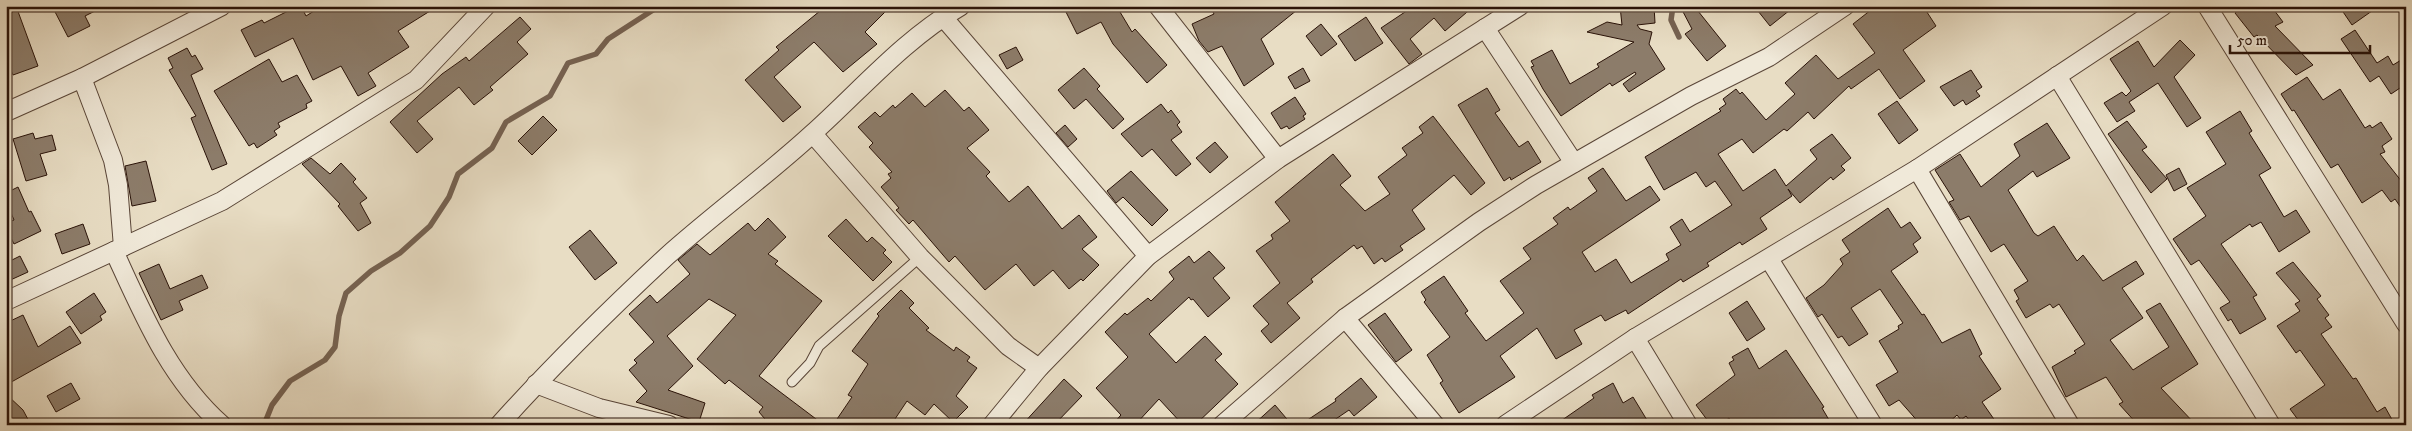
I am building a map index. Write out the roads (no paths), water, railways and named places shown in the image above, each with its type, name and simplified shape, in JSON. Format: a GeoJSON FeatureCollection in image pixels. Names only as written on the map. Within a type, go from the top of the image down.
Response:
{"type":"FeatureCollection","features":[{"type":"Feature","properties":{"kind":"street"},"geometry":{"type":"LineString","coordinates":[[6,112],[82,78],[222,6]]}},
{"type":"Feature","properties":{"kind":"street"},"geometry":{"type":"LineString","coordinates":[[6,301],[222,200],[416,80],[486,6]]}},
{"type":"Feature","properties":{"kind":"street"},"geometry":{"type":"LineString","coordinates":[[499,425],[536,384],[668,256],[813,134],[908,42],[961,6]]}},
{"type":"Feature","properties":{"kind":"street"},"geometry":{"type":"LineString","coordinates":[[1158,6],[1278,159]]}},
{"type":"Feature","properties":{"kind":"street"},"geometry":{"type":"LineString","coordinates":[[992,425],[1039,368],[1148,256],[1278,159],[1520,6]]}},
{"type":"Feature","properties":{"kind":"street"},"geometry":{"type":"LineString","coordinates":[[1222,425],[1345,318],[1479,222],[1536,184],[1691,96],[1769,56],[1845,6]]}},
{"type":"Feature","properties":{"kind":"street"},"geometry":{"type":"LineString","coordinates":[[1505,425],[1635,338],[1917,169],[2163,6]]}},
{"type":"Feature","properties":{"kind":"street"},"geometry":{"type":"LineString","coordinates":[[2207,6],[2406,324]]}},
{"type":"Feature","properties":{"kind":"street"},"geometry":{"type":"LineString","coordinates":[[943,17],[1148,256]]}},
{"type":"Feature","properties":{"kind":"street"},"geometry":{"type":"LineString","coordinates":[[1485,28],[1574,163]]}},
{"type":"Feature","properties":{"kind":"street"},"geometry":{"type":"LineString","coordinates":[[2057,76],[2271,425]]}},
{"type":"Feature","properties":{"kind":"street"},"geometry":{"type":"LineString","coordinates":[[82,78],[113,160],[118,185],[118,249],[154,338],[171,367],[206,411],[222,425]]}},
{"type":"Feature","properties":{"kind":"street"},"geometry":{"type":"LineString","coordinates":[[813,134],[920,257],[1008,346],[1039,368]]}},
{"type":"Feature","properties":{"kind":"street"},"geometry":{"type":"LineString","coordinates":[[1917,169],[2070,425]]}},
{"type":"Feature","properties":{"kind":"street"},"geometry":{"type":"LineString","coordinates":[[1769,259],[1873,425]]}},
{"type":"Feature","properties":{"kind":"street"},"geometry":{"type":"LineString","coordinates":[[1345,318],[1435,425]]}},
{"type":"Feature","properties":{"kind":"street"},"geometry":{"type":"LineString","coordinates":[[1635,338],[1688,425]]}},
{"type":"Feature","properties":{"kind":"street"},"geometry":{"type":"LineString","coordinates":[[536,384],[599,408],[669,425]]}},
{"type":"Feature","properties":{"kind":"lane"},"geometry":{"type":"LineString","coordinates":[[792,382],[810,363],[819,346],[920,257]]}},
{"type":"Feature","properties":{"kind":"waterway"},"geometry":{"type":"LineString","coordinates":[[264,425],[272,405],[290,381],[325,360],[335,347],[339,316],[346,293],[371,271],[400,253],[430,226],[449,197],[458,174],[492,148],[506,122],[550,96],[568,63],[596,54],[608,39],[653,10],[664,6]]}},
{"type":"Feature","properties":{"kind":"waterway"},"geometry":{"type":"LineString","coordinates":[[1673,6],[1671,20],[1679,37]]}}]}
